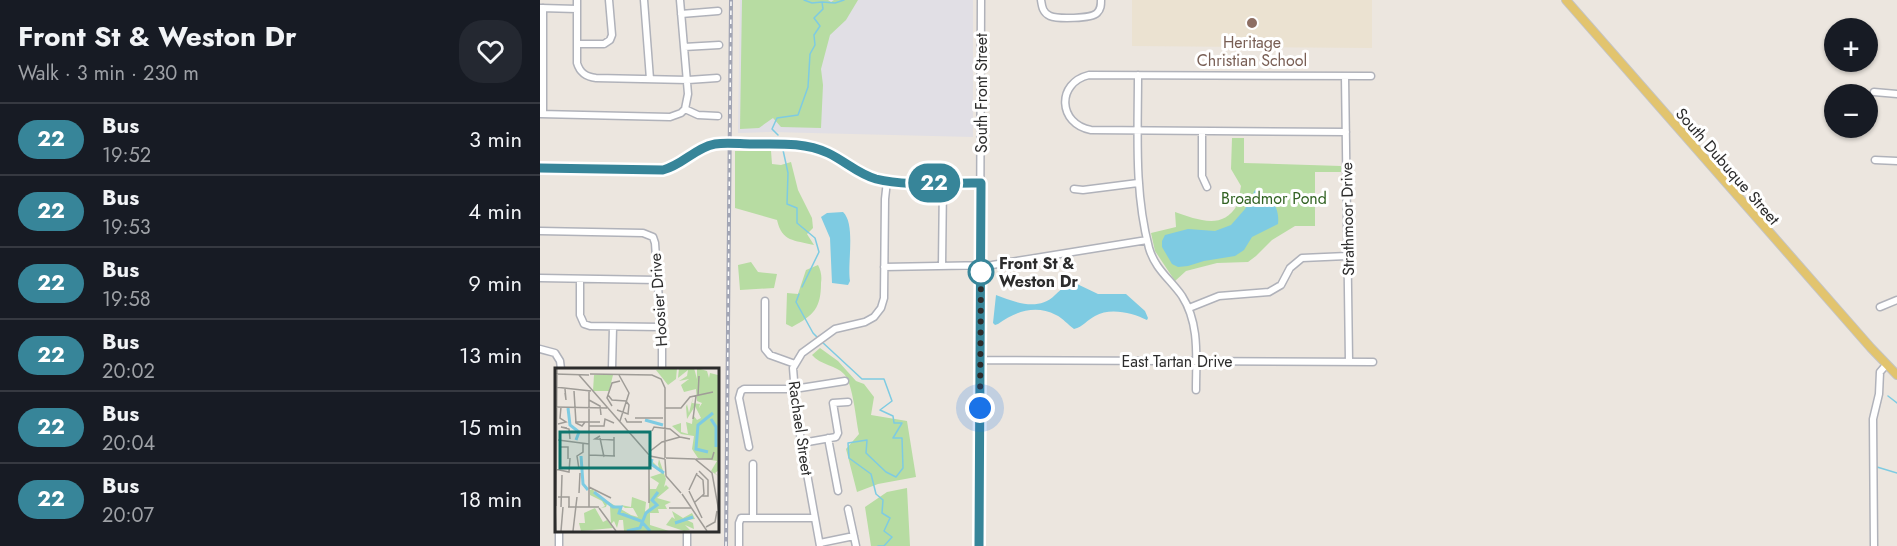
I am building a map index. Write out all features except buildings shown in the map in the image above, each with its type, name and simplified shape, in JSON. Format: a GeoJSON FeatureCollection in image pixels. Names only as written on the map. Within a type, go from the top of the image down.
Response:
{"type":"FeatureCollection","features":[{"type":"Feature","properties":{"kind":"main road","name":"South Dubuque Street"},"geometry":{"type":"LineString","coordinates":[[1566,0],[1897,375]]}},
{"type":"Feature","properties":{"kind":"street"},"geometry":{"type":"LineString","coordinates":[[577,0],[577,63],[579,69],[587,76],[650,80],[717,78]]}},
{"type":"Feature","properties":{"kind":"street"},"geometry":{"type":"LineString","coordinates":[[577,44],[604,44],[610,40],[612,35],[609,0]]}},
{"type":"Feature","properties":{"kind":"street"},"geometry":{"type":"LineString","coordinates":[[644,0],[650,80]]}},
{"type":"Feature","properties":{"kind":"street"},"geometry":{"type":"LineString","coordinates":[[577,9],[542,8],[541,114],[670,117],[681,113],[688,100],[680,0]]}},
{"type":"Feature","properties":{"kind":"street","name":"South Front Street"},"geometry":{"type":"LineString","coordinates":[[979,546],[981,0]]}},
{"type":"Feature","properties":{"kind":"street"},"geometry":{"type":"LineString","coordinates":[[1041,0],[1043,9],[1051,16],[1086,17],[1096,14],[1101,0]]}},
{"type":"Feature","properties":{"kind":"street"},"geometry":{"type":"LineString","coordinates":[[681,14],[718,11]]}},
{"type":"Feature","properties":{"kind":"street"},"geometry":{"type":"LineString","coordinates":[[684,47],[718,45]]}},
{"type":"Feature","properties":{"kind":"street"},"geometry":{"type":"LineString","coordinates":[[1346,132],[1085,129],[1073,122],[1064,103],[1068,88],[1081,77],[1089,75],[1371,76]]}},
{"type":"Feature","properties":{"kind":"street"},"geometry":{"type":"LineString","coordinates":[[1138,75],[1138,183],[1147,240],[1151,255],[1159,270],[1179,292],[1189,308],[1195,330],[1196,390]]}},
{"type":"Feature","properties":{"kind":"street","name":"Strathmoor Drive"},"geometry":{"type":"LineString","coordinates":[[1345,76],[1348,362]]}},
{"type":"Feature","properties":{"kind":"street"},"geometry":{"type":"LineString","coordinates":[[1878,92],[1897,94]]}},
{"type":"Feature","properties":{"kind":"street"},"geometry":{"type":"LineString","coordinates":[[685,109],[698,115],[718,116]]}},
{"type":"Feature","properties":{"kind":"street"},"geometry":{"type":"LineString","coordinates":[[1202,131],[1202,176],[1207,187]]}},
{"type":"Feature","properties":{"kind":"street"},"geometry":{"type":"LineString","coordinates":[[540,168],[663,170],[679,165],[698,151],[715,144],[796,145],[820,150],[864,174],[887,181],[981,183]]}},
{"type":"Feature","properties":{"kind":"street"},"geometry":{"type":"LineString","coordinates":[[1875,160],[1897,161]]}},
{"type":"Feature","properties":{"kind":"street","name":"Rachael Street"},"geometry":{"type":"LineString","coordinates":[[820,545],[802,443],[793,372],[802,353],[829,334],[840,327],[865,322],[878,313],[884,298],[887,181]]}},
{"type":"Feature","properties":{"kind":"street"},"geometry":{"type":"LineString","coordinates":[[942,266],[943,183]]}},
{"type":"Feature","properties":{"kind":"street"},"geometry":{"type":"LineString","coordinates":[[1074,189],[1083,190],[1138,183]]}},
{"type":"Feature","properties":{"kind":"street","name":"Hoosier Drive"},"geometry":{"type":"LineString","coordinates":[[540,231],[650,235],[655,243],[662,368]]}},
{"type":"Feature","properties":{"kind":"street"},"geometry":{"type":"LineString","coordinates":[[884,267],[981,266],[1147,240]]}},
{"type":"Feature","properties":{"kind":"street"},"geometry":{"type":"LineString","coordinates":[[1189,308],[1219,296],[1269,292],[1281,285],[1290,268],[1302,258],[1347,256]]}},
{"type":"Feature","properties":{"kind":"street"},"geometry":{"type":"LineString","coordinates":[[540,278],[658,280]]}},
{"type":"Feature","properties":{"kind":"street"},"geometry":{"type":"LineString","coordinates":[[580,279],[580,315],[582,323],[587,326],[661,327]]}},
{"type":"Feature","properties":{"kind":"street"},"geometry":{"type":"LineString","coordinates":[[1880,307],[1897,300]]}},
{"type":"Feature","properties":{"kind":"street"},"geometry":{"type":"LineString","coordinates":[[765,302],[765,349],[770,355],[795,364]]}},
{"type":"Feature","properties":{"kind":"street"},"geometry":{"type":"LineString","coordinates":[[612,368],[613,327]]}},
{"type":"Feature","properties":{"kind":"street"},"geometry":{"type":"LineString","coordinates":[[540,349],[555,352],[561,368]]}},
{"type":"Feature","properties":{"kind":"street","name":"East Tartan Drive"},"geometry":{"type":"LineString","coordinates":[[980,360],[1373,362]]}},
{"type":"Feature","properties":{"kind":"street"},"geometry":{"type":"LineString","coordinates":[[1874,546],[1873,419],[1880,394],[1880,372],[1886,365]]}},
{"type":"Feature","properties":{"kind":"street"},"geometry":{"type":"LineString","coordinates":[[749,447],[739,398],[741,391],[744,389],[794,389],[845,381]]}},
{"type":"Feature","properties":{"kind":"street"},"geometry":{"type":"LineString","coordinates":[[802,443],[836,437],[838,433],[833,404],[848,402]]}},
{"type":"Feature","properties":{"kind":"street"},"geometry":{"type":"LineString","coordinates":[[828,438],[838,492]]}},
{"type":"Feature","properties":{"kind":"street"},"geometry":{"type":"LineString","coordinates":[[753,464],[753,517]]}},
{"type":"Feature","properties":{"kind":"street"},"geometry":{"type":"LineString","coordinates":[[848,508],[856,546]]}},
{"type":"Feature","properties":{"kind":"street"},"geometry":{"type":"LineString","coordinates":[[739,546],[739,520],[744,516],[815,518]]}},
{"type":"Feature","properties":{"kind":"street"},"geometry":{"type":"LineString","coordinates":[[559,546],[560,531]]}},
{"type":"Feature","properties":{"kind":"street"},"geometry":{"type":"LineString","coordinates":[[820,545],[854,536]]}},
{"type":"Feature","properties":{"kind":"shaded area"},"geometry":{"type":"Polygon","coordinates":[[[740,0],[973,0],[973,137],[738,133],[740,0]]]}},
{"type":"Feature","properties":{"kind":"shaded area","name":"Heritage Christian School"},"geometry":{"type":"Polygon","coordinates":[[[1132,0],[1372,0],[1372,48],[1132,46],[1132,0]]]}},
{"type":"Feature","properties":{"kind":"green space"},"geometry":{"type":"Polygon","coordinates":[[[742,0],[828,0],[831,2],[858,0],[846,20],[830,35],[821,69],[823,85],[821,128],[781,127],[773,118],[759,128],[740,129],[742,0]]]}},
{"type":"Feature","properties":{"kind":"green space","name":"Broadmor Pond"},"geometry":{"type":"Polygon","coordinates":[[[1232,138],[1244,138],[1244,163],[1341,166],[1341,172],[1315,172],[1315,226],[1295,226],[1272,240],[1248,262],[1217,263],[1186,271],[1175,281],[1155,251],[1151,233],[1176,227],[1175,212],[1209,221],[1224,218],[1231,213],[1237,205],[1241,186],[1231,169],[1232,138]]]}},
{"type":"Feature","properties":{"kind":"green space"},"geometry":{"type":"Polygon","coordinates":[[[735,151],[771,151],[772,164],[781,165],[791,162],[798,190],[812,218],[813,228],[807,234],[814,245],[790,239],[782,232],[777,220],[735,208],[735,151]]]}},
{"type":"Feature","properties":{"kind":"green space"},"geometry":{"type":"Polygon","coordinates":[[[751,262],[758,272],[777,274],[774,288],[740,290],[738,265],[751,262]]]}},
{"type":"Feature","properties":{"kind":"green space"},"geometry":{"type":"Polygon","coordinates":[[[818,265],[821,271],[821,292],[818,305],[806,319],[792,327],[786,324],[787,293],[798,294],[806,270],[818,265]]]}},
{"type":"Feature","properties":{"kind":"green space"},"geometry":{"type":"Polygon","coordinates":[[[820,348],[838,361],[856,381],[864,384],[874,397],[871,415],[907,421],[916,477],[878,484],[857,492],[846,449],[859,434],[852,394],[844,374],[812,355],[820,348]]]}},
{"type":"Feature","properties":{"kind":"green space"},"geometry":{"type":"Polygon","coordinates":[[[907,488],[910,546],[871,546],[865,507],[887,492],[907,488]]]}},
{"type":"Feature","properties":{"kind":"water"},"geometry":{"type":"Polygon","coordinates":[[[1255,190],[1266,195],[1273,202],[1278,212],[1278,224],[1252,237],[1244,250],[1235,256],[1188,266],[1178,267],[1172,264],[1162,247],[1165,235],[1188,229],[1215,231],[1231,225],[1245,209],[1255,190]]]}},
{"type":"Feature","properties":{"kind":"water"},"geometry":{"type":"Polygon","coordinates":[[[843,212],[847,218],[850,235],[850,281],[848,285],[832,283],[830,238],[821,217],[827,213],[843,212]]]}},
{"type":"Feature","properties":{"kind":"water"},"geometry":{"type":"Polygon","coordinates":[[[1075,283],[1098,294],[1126,294],[1145,311],[1148,318],[1147,320],[1128,313],[1107,312],[1095,316],[1074,329],[1056,315],[1033,310],[1018,313],[995,325],[993,323],[996,295],[1019,303],[1041,303],[1066,286],[1075,283]]]}},
{"type":"Feature","properties":{"kind":"waterway"},"geometry":{"type":"LineString","coordinates":[[778,135],[772,129],[777,118],[798,115],[808,87],[810,54],[815,45],[814,35],[820,26],[814,18],[823,9],[822,2],[812,3],[804,0]]}},
{"type":"Feature","properties":{"kind":"waterway"},"geometry":{"type":"LineString","coordinates":[[822,2],[835,3],[844,0]]}},
{"type":"Feature","properties":{"kind":"waterway"},"geometry":{"type":"LineString","coordinates":[[783,150],[788,173],[787,204],[797,208],[797,223],[815,238],[819,252],[802,287]]}},
{"type":"Feature","properties":{"kind":"waterway"},"geometry":{"type":"LineString","coordinates":[[799,294],[796,302],[818,338]]}},
{"type":"Feature","properties":{"kind":"waterway"},"geometry":{"type":"LineString","coordinates":[[821,341],[862,379],[884,379],[892,401],[880,410],[893,416],[894,423],[902,423],[893,438],[902,438],[903,468],[896,477],[886,472],[866,453],[867,440],[848,443],[849,458],[871,474],[876,494],[883,500],[882,513],[890,518],[884,531],[892,537],[884,546],[878,546]]}},
{"type":"Feature","properties":{"kind":"waterway"},"geometry":{"type":"LineString","coordinates":[[1888,396],[1897,403]]}},
{"type":"Feature","properties":{"kind":"waterway"},"geometry":{"type":"LineString","coordinates":[[1877,467],[1897,473]]}},
{"type":"Feature","properties":{"kind":"railway"},"geometry":{"type":"LineString","coordinates":[[726,546],[731,0]]}},
{"type":"Feature","properties":{"kind":"bus line","name":"22"},"geometry":{"type":"LineString","coordinates":[[540,168],[653,171],[679,165],[698,151],[715,144],[796,145],[831,154],[850,167],[876,179],[897,182],[981,183],[979,546]]}},
{"type":"Feature","properties":{"kind":"place","name":"Heritage Christian School"},"geometry":{"type":"Point","coordinates":[1252,23]}},
{"type":"Feature","properties":{"kind":"place","name":"Front St & Weston Dr"},"geometry":{"type":"Point","coordinates":[981,272]}},
{"type":"Feature","properties":{"kind":"route"},"geometry":{"type":"LineString","coordinates":[[980,408],[981,272]]}}]}
